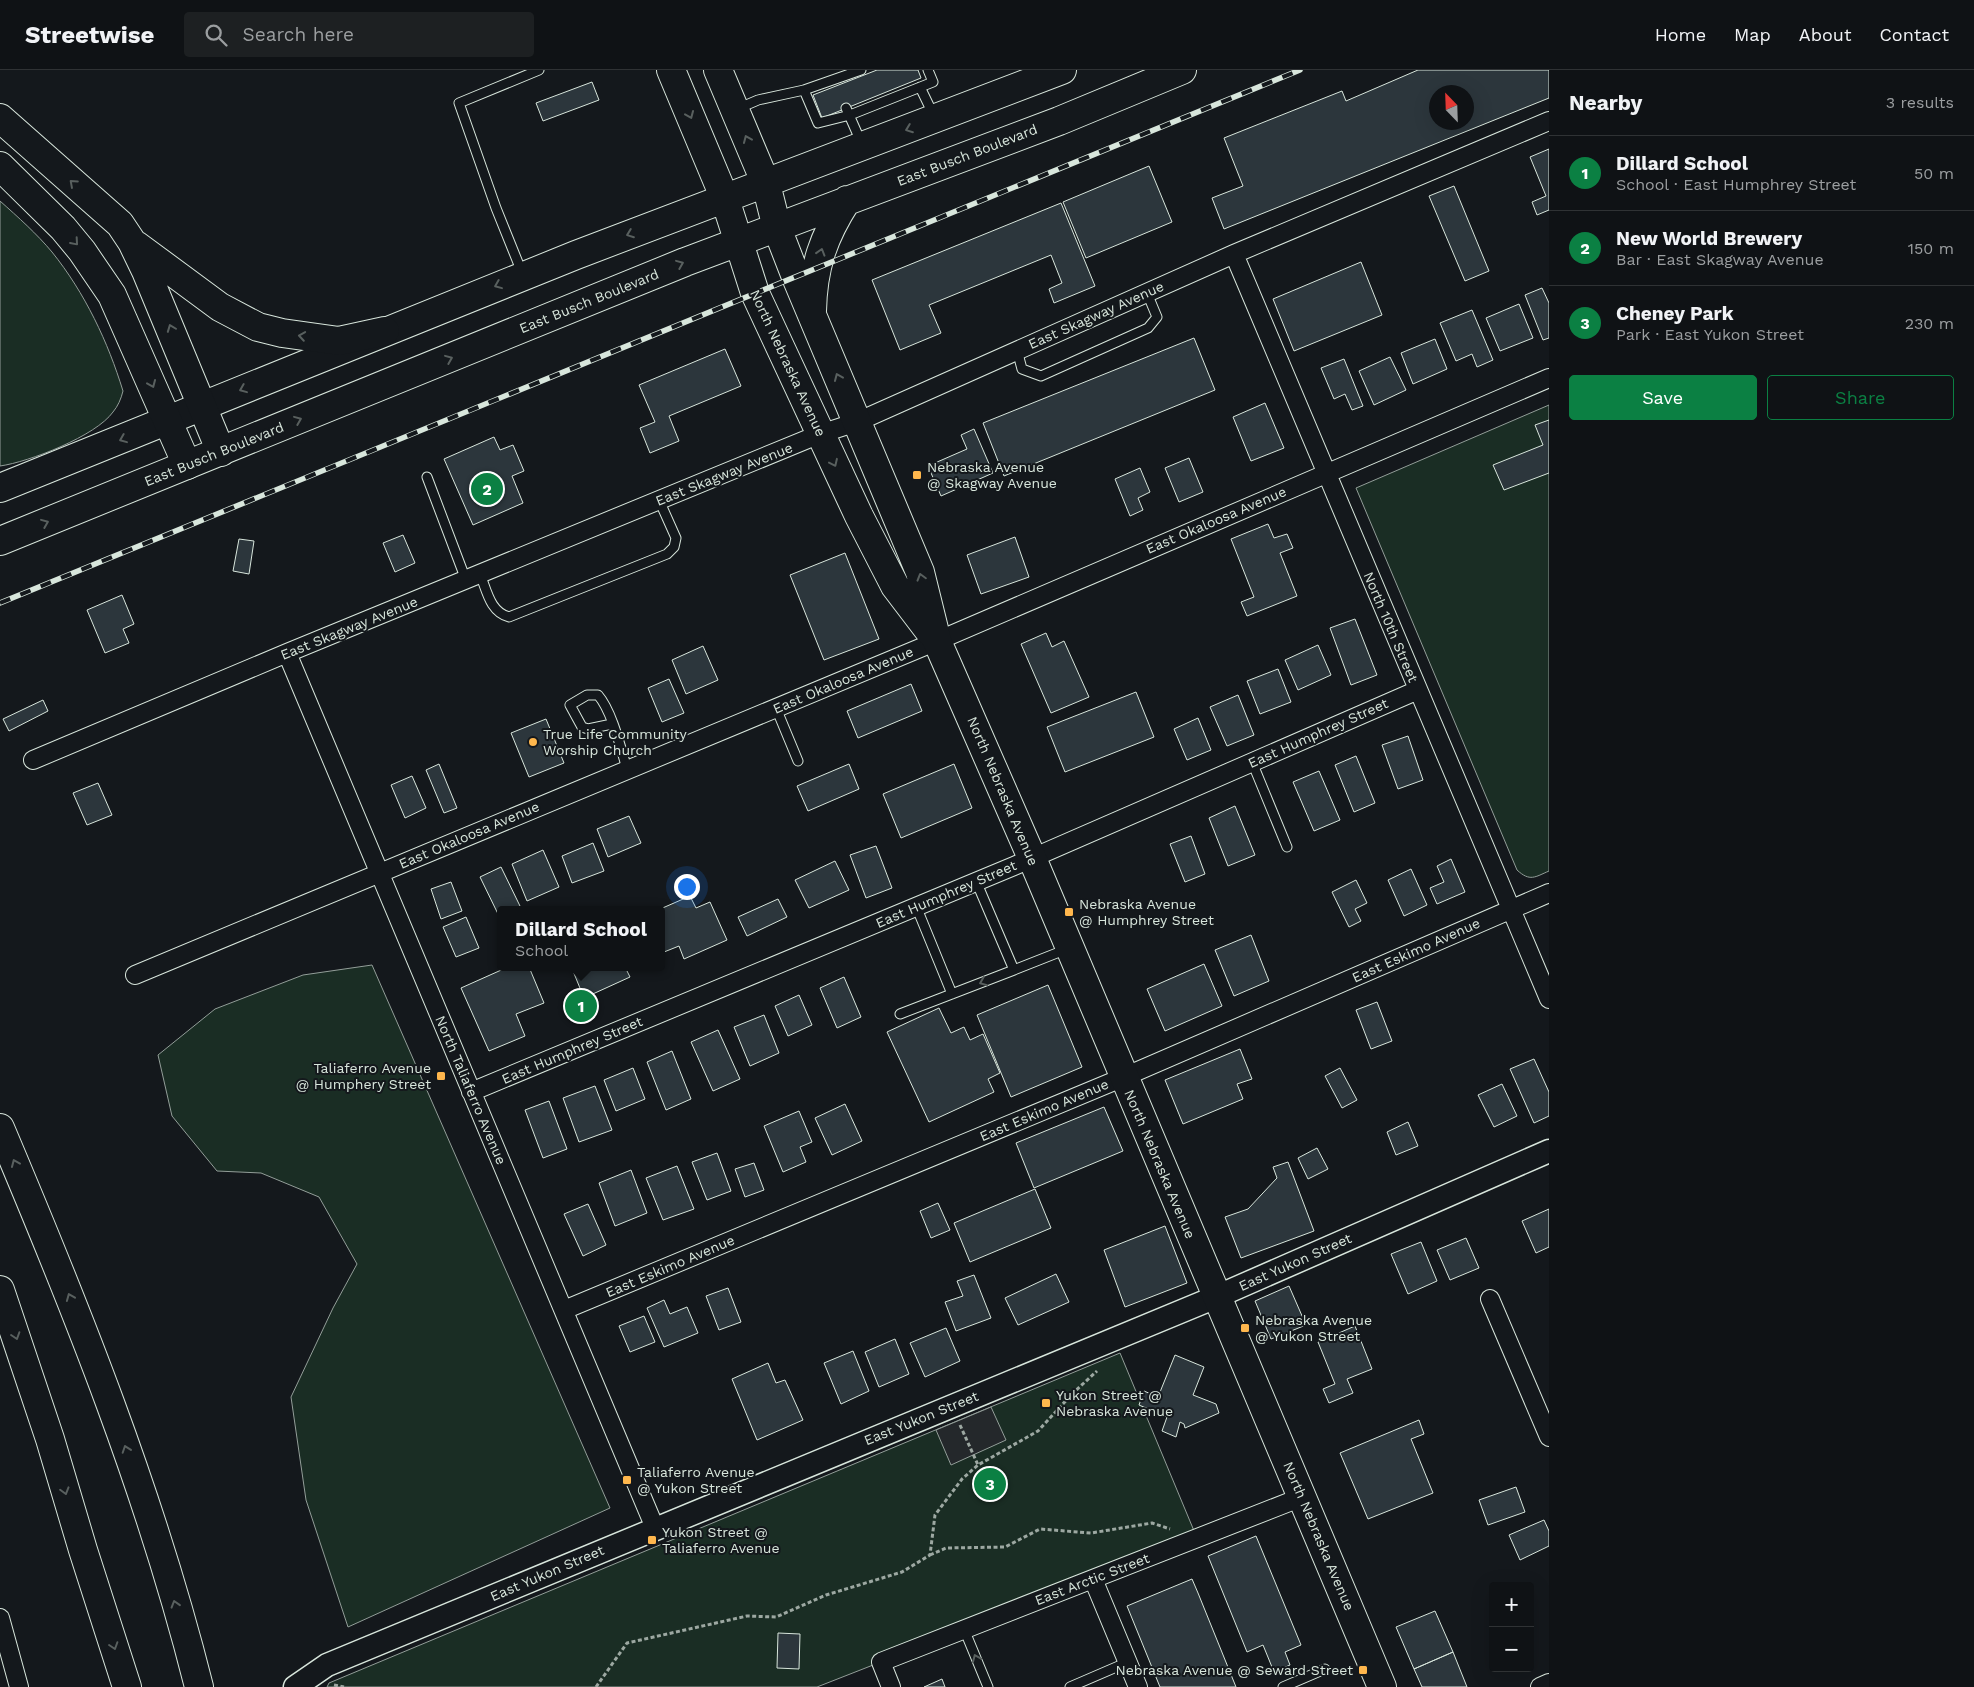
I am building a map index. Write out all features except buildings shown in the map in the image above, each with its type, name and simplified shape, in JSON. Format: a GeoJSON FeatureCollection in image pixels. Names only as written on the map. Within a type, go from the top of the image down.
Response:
{"type":"FeatureCollection","features":[{"type":"Feature","properties":{"kind":"main road","name":"North Nebraska Avenue"},"geometry":{"type":"LineString","coordinates":[[671,70],[725,199],[755,293],[820,434],[895,586],[937,641]]}},
{"type":"Feature","properties":{"kind":"main road","name":"North Nebraska Avenue"},"geometry":{"type":"LineString","coordinates":[[718,70],[766,184],[777,228],[812,318],[920,572],[937,641],[1032,858],[1382,1687]]}},
{"type":"Feature","properties":{"kind":"main road"},"geometry":{"type":"LineString","coordinates":[[1059,121],[1132,70]]}},
{"type":"Feature","properties":{"kind":"main road","name":"East Busch Boulevard"},"geometry":{"type":"LineString","coordinates":[[0,541],[738,242],[1059,121],[1182,70]]}},
{"type":"Feature","properties":{"kind":"main road"},"geometry":{"type":"LineString","coordinates":[[0,488],[524,275],[935,119],[1051,72]]}},
{"type":"Feature","properties":{"kind":"main road"},"geometry":{"type":"LineString","coordinates":[[0,118],[120,224],[132,242],[166,315],[220,452]]}},
{"type":"Feature","properties":{"kind":"main road"},"geometry":{"type":"LineString","coordinates":[[0,166],[63,228],[100,275],[122,315],[187,465]]}},
{"type":"Feature","properties":{"kind":"main road"},"geometry":{"type":"LineString","coordinates":[[812,318],[813,287],[820,254],[826,235],[847,200]]}},
{"type":"Feature","properties":{"kind":"main road"},"geometry":{"type":"LineString","coordinates":[[132,242],[220,307],[258,326],[304,337],[339,341],[385,331]]}},
{"type":"Feature","properties":{"kind":"main road"},"geometry":{"type":"LineString","coordinates":[[0,1128],[74,1306],[104,1389],[154,1531],[199,1687]]}},
{"type":"Feature","properties":{"kind":"main road"},"geometry":{"type":"LineString","coordinates":[[0,1290],[50,1439],[127,1687]]}},
{"type":"Feature","properties":{"kind":"street","name":"East Skagway Avenue"},"geometry":{"type":"LineString","coordinates":[[33,760],[659,500],[820,434],[857,422],[1234,254],[1549,121]]}},
{"type":"Feature","properties":{"kind":"street","name":"North 10th Street"},"geometry":{"type":"LineString","coordinates":[[1234,254],[1549,999]]}},
{"type":"Feature","properties":{"kind":"street","name":"East Okaloosa Avenue"},"geometry":{"type":"LineString","coordinates":[[135,975],[937,641],[1549,378]]}},
{"type":"Feature","properties":{"kind":"street","name":"North Taliaferro Avenue"},"geometry":{"type":"LineString","coordinates":[[287,653],[655,1528]]}},
{"type":"Feature","properties":{"kind":"street","name":"East Humphrey Street"},"geometry":{"type":"LineString","coordinates":[[472,1092],[1032,858],[1418,690]]}},
{"type":"Feature","properties":{"kind":"street","name":"East Eskimo Avenue"},"geometry":{"type":"LineString","coordinates":[[564,1310],[1124,1077],[1549,893]]}},
{"type":"Feature","properties":{"kind":"street","name":"East Yukon Street"},"geometry":{"type":"LineString","coordinates":[[296,1687],[327,1665],[1216,1297],[1549,1151]]}},
{"type":"Feature","properties":{"kind":"street"},"geometry":{"type":"LineString","coordinates":[[1490,1299],[1549,1437]]}},
{"type":"Feature","properties":{"kind":"street","name":"East Arctic Street"},"geometry":{"type":"LineString","coordinates":[[891,1687],[881,1662],[1302,1497]]}},
{"type":"Feature","properties":{"kind":"street"},"geometry":{"type":"LineString","coordinates":[[1093,1579],[1138,1687]]}},
{"type":"Feature","properties":{"kind":"street"},"geometry":{"type":"LineString","coordinates":[[0,1618],[19,1687]]}},
{"type":"Feature","properties":{"kind":"street"},"geometry":{"type":"LineString","coordinates":[[1540,1687],[1549,1683]]}},
{"type":"Feature","properties":{"kind":"lane"},"geometry":{"type":"LineString","coordinates":[[524,275],[496,208],[459,103],[539,70]]}},
{"type":"Feature","properties":{"kind":"lane"},"geometry":{"type":"LineString","coordinates":[[804,90],[818,123],[901,91],[933,82],[928,70]]}},
{"type":"Feature","properties":{"kind":"lane"},"geometry":{"type":"LineString","coordinates":[[735,110],[758,100],[835,83],[861,72]]}},
{"type":"Feature","properties":{"kind":"lane"},"geometry":{"type":"LineString","coordinates":[[920,87],[935,119]]}},
{"type":"Feature","properties":{"kind":"lane"},"geometry":{"type":"LineString","coordinates":[[848,112],[863,146]]}},
{"type":"Feature","properties":{"kind":"lane"},"geometry":{"type":"LineString","coordinates":[[1016,350],[1022,369],[1041,376],[1148,328],[1157,317],[1147,293]]}},
{"type":"Feature","properties":{"kind":"lane"},"geometry":{"type":"LineString","coordinates":[[426,477],[473,577],[499,614],[509,617],[667,554],[674,547],[676,538],[659,500]]}},
{"type":"Feature","properties":{"kind":"lane"},"geometry":{"type":"LineString","coordinates":[[612,724],[588,729],[582,727],[570,705],[587,695],[598,695],[605,703],[612,724],[627,769]]}},
{"type":"Feature","properties":{"kind":"lane"},"geometry":{"type":"LineString","coordinates":[[776,708],[798,761]]}},
{"type":"Feature","properties":{"kind":"lane"},"geometry":{"type":"LineString","coordinates":[[1252,762],[1287,847]]}},
{"type":"Feature","properties":{"kind":"lane"},"geometry":{"type":"LineString","coordinates":[[976,881],[1014,970]]}},
{"type":"Feature","properties":{"kind":"lane"},"geometry":{"type":"LineString","coordinates":[[916,906],[952,994]]}},
{"type":"Feature","properties":{"kind":"lane"},"geometry":{"type":"LineString","coordinates":[[900,1014],[1070,948]]}},
{"type":"Feature","properties":{"kind":"lane"},"geometry":{"type":"LineString","coordinates":[[964,1630],[988,1687]]}},
{"type":"Feature","properties":{"kind":"lane"},"geometry":{"type":"LineString","coordinates":[[1070,1687],[1128,1662]]}},
{"type":"Feature","properties":{"kind":"lane"},"geometry":{"type":"LineString","coordinates":[[1283,1687],[1325,1669]]}},
{"type":"Feature","properties":{"kind":"path"},"geometry":{"type":"LineString","coordinates":[[930,1555],[935,1515],[962,1479],[978,1465],[1038,1431],[1088,1377],[1104,1366]]}},
{"type":"Feature","properties":{"kind":"path"},"geometry":{"type":"LineString","coordinates":[[957,1420],[978,1465]]}},
{"type":"Feature","properties":{"kind":"path"},"geometry":{"type":"LineString","coordinates":[[596,1687],[627,1643],[747,1616],[776,1617],[826,1595],[902,1572],[930,1555],[946,1548],[1005,1547],[1040,1528],[1091,1533],[1152,1523],[1197,1538]]}},
{"type":"Feature","properties":{"kind":"green space"},"geometry":{"type":"Polygon","coordinates":[[[0,201],[46,245],[75,284],[103,336],[123,391],[113,412],[92,430],[61,447],[12,464],[0,466],[0,201]]]}},
{"type":"Feature","properties":{"kind":"green space"},"geometry":{"type":"Polygon","coordinates":[[[1549,405],[1549,871],[1529,877],[1517,870],[1356,488],[1549,405]]]}},
{"type":"Feature","properties":{"kind":"green space"},"geometry":{"type":"Polygon","coordinates":[[[372,965],[610,1508],[348,1627],[306,1500],[291,1397],[333,1308],[357,1264],[319,1197],[261,1173],[217,1171],[172,1116],[158,1055],[215,1009],[303,975],[372,965]]]}},
{"type":"Feature","properties":{"kind":"green space"},"geometry":{"type":"Polygon","coordinates":[[[1120,1353],[1197,1538],[817,1687],[327,1687],[329,1683],[1120,1353]]]}},
{"type":"Feature","properties":{"kind":"shaded area"},"geometry":{"type":"Polygon","coordinates":[[[991,1407],[1006,1440],[951,1465],[936,1430],[991,1407]]]}},
{"type":"Feature","properties":{"kind":"railway"},"geometry":{"type":"LineString","coordinates":[[0,603],[1300,70]]}},
{"type":"Feature","properties":{"kind":"place","name":"Nebraska Avenue @ Skagway Avenue"},"geometry":{"type":"Point","coordinates":[917,475]}},
{"type":"Feature","properties":{"kind":"place","name":"New World Brewery"},"geometry":{"type":"Point","coordinates":[487,489]}},
{"type":"Feature","properties":{"kind":"place","name":"True Life Community Worship Church"},"geometry":{"type":"Point","coordinates":[533,742]}},
{"type":"Feature","properties":{"kind":"place","name":"Nebraska Avenue @ Humphrey Street"},"geometry":{"type":"Point","coordinates":[1069,912]}},
{"type":"Feature","properties":{"kind":"place","name":"Dillard School"},"geometry":{"type":"Point","coordinates":[581,1006]}},
{"type":"Feature","properties":{"kind":"place","name":"Taliaferro Avenue @ Humphery Street"},"geometry":{"type":"Point","coordinates":[441,1076]}},
{"type":"Feature","properties":{"kind":"place","name":"Nebraska Avenue @ Yukon Street"},"geometry":{"type":"Point","coordinates":[1245,1328]}},
{"type":"Feature","properties":{"kind":"place","name":"Yukon Street @ Nebraska Avenue"},"geometry":{"type":"Point","coordinates":[1046,1403]}},
{"type":"Feature","properties":{"kind":"place","name":"Taliaferro Avenue @ Yukon Street"},"geometry":{"type":"Point","coordinates":[627,1480]}},
{"type":"Feature","properties":{"kind":"place","name":"Cheney Park"},"geometry":{"type":"Point","coordinates":[990,1484]}},
{"type":"Feature","properties":{"kind":"place","name":"Yukon Street @ Taliaferro Avenue"},"geometry":{"type":"Point","coordinates":[652,1540]}},
{"type":"Feature","properties":{"kind":"place","name":"Nebraska Avenue @ Seward Street"},"geometry":{"type":"Point","coordinates":[1363,1670]}}]}
